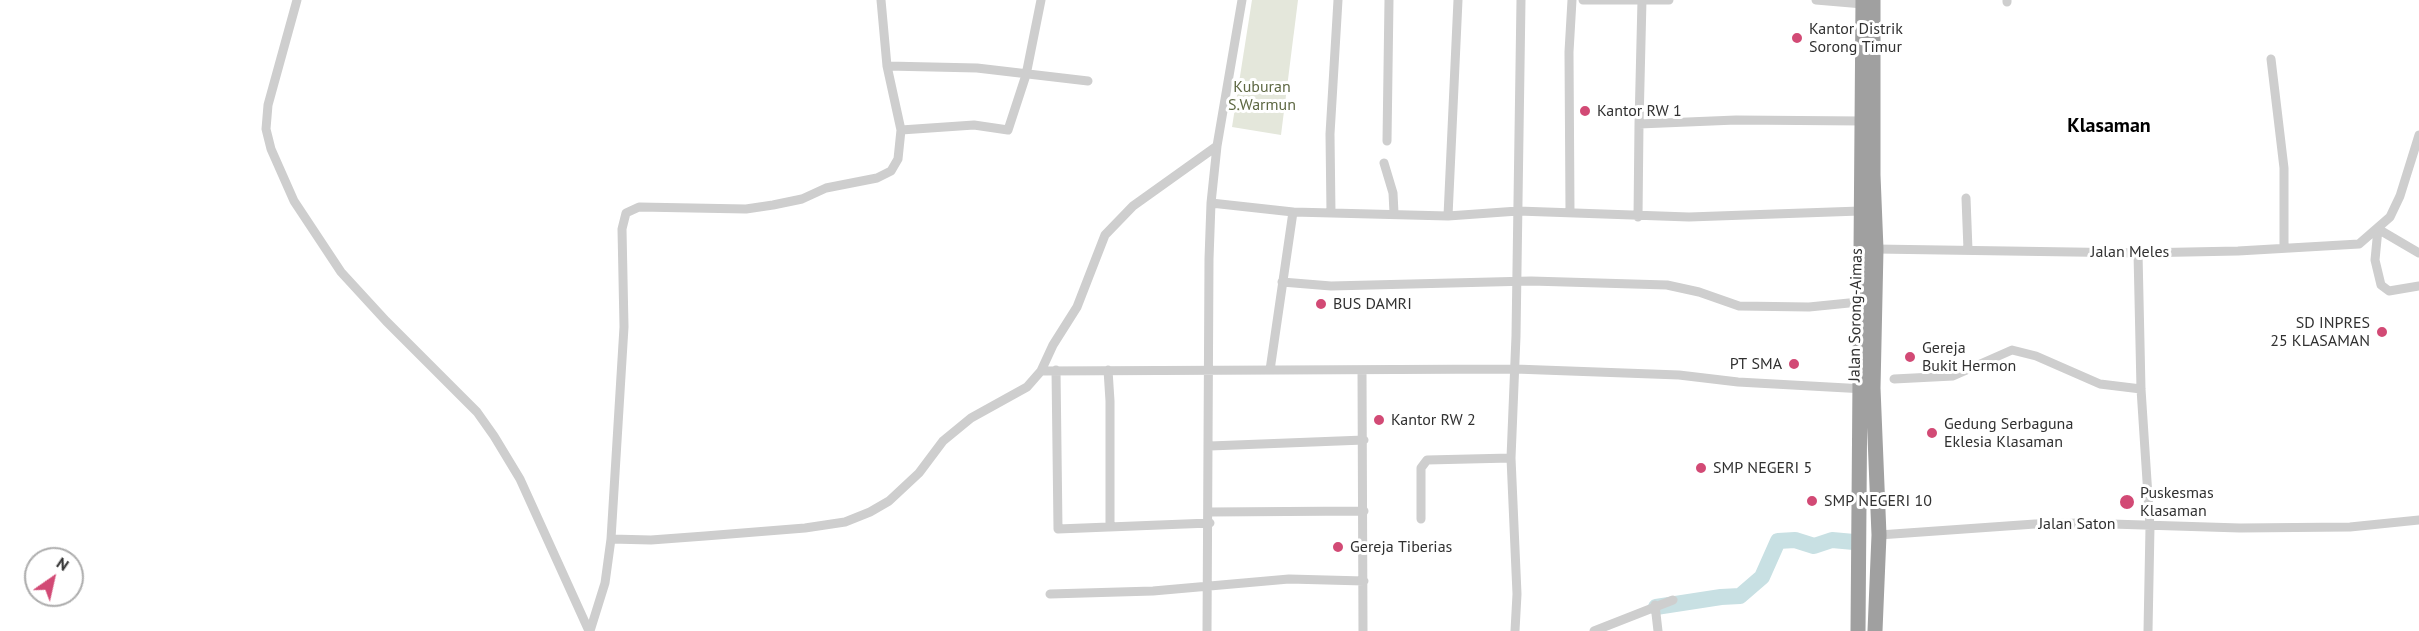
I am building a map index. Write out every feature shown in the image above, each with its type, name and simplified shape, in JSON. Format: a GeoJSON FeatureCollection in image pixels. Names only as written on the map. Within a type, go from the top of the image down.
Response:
{"type":"FeatureCollection","features":[{"type":"Feature","properties":{"kind":"highway","name":"Jalan Sorong-Aimas"},"geometry":{"type":"LineString","coordinates":[[1866,1],[1859,302],[1879,535],[1875,631]]}},
{"type":"Feature","properties":{"kind":"highway","name":"Jalan Sorong-Aimas"},"geometry":{"type":"LineString","coordinates":[[1858,631],[1861,468],[1876,249],[1866,1]]}},
{"type":"Feature","properties":{"kind":"street"},"geometry":{"type":"LineString","coordinates":[[297,0],[266,123],[271,149],[290,191],[341,272],[386,321],[477,412],[494,435],[520,479],[589,631]]}},
{"type":"Feature","properties":{"kind":"street"},"geometry":{"type":"LineString","coordinates":[[589,631],[605,583],[611,539],[624,327],[621,229],[626,213],[639,207],[746,209],[802,200],[826,188],[877,178],[896,165],[901,144],[901,130],[887,66],[880,0]]}},
{"type":"Feature","properties":{"kind":"street"},"geometry":{"type":"LineString","coordinates":[[901,130],[974,125],[1006,131],[1012,122],[1026,75],[1041,0]]}},
{"type":"Feature","properties":{"kind":"street"},"geometry":{"type":"LineString","coordinates":[[1207,631],[1210,523],[1211,203],[1217,146],[1242,0]]}},
{"type":"Feature","properties":{"kind":"street"},"geometry":{"type":"LineString","coordinates":[[1331,213],[1330,134],[1338,0]]}},
{"type":"Feature","properties":{"kind":"street"},"geometry":{"type":"LineString","coordinates":[[1387,141],[1389,0]]}},
{"type":"Feature","properties":{"kind":"street"},"geometry":{"type":"LineString","coordinates":[[1448,216],[1458,0]]}},
{"type":"Feature","properties":{"kind":"street"},"geometry":{"type":"LineString","coordinates":[[1515,631],[1517,594],[1511,458],[1517,282],[1521,0]]}},
{"type":"Feature","properties":{"kind":"street"},"geometry":{"type":"LineString","coordinates":[[1570,213],[1569,52],[1572,0]]}},
{"type":"Feature","properties":{"kind":"street"},"geometry":{"type":"LineString","coordinates":[[1584,0],[1668,0]]}},
{"type":"Feature","properties":{"kind":"street"},"geometry":{"type":"LineString","coordinates":[[1638,217],[1642,0]]}},
{"type":"Feature","properties":{"kind":"street"},"geometry":{"type":"LineString","coordinates":[[1816,0],[1866,1]]}},
{"type":"Feature","properties":{"kind":"street"},"geometry":{"type":"LineString","coordinates":[[2271,60],[2284,168],[2284,246]]}},
{"type":"Feature","properties":{"kind":"street"},"geometry":{"type":"LineString","coordinates":[[887,66],[977,68],[1088,81]]}},
{"type":"Feature","properties":{"kind":"street"},"geometry":{"type":"LineString","coordinates":[[1639,124],[1736,120],[1862,121]]}},
{"type":"Feature","properties":{"kind":"street"},"geometry":{"type":"LineString","coordinates":[[2419,135],[2400,196],[2390,217],[2378,228],[2375,260],[2381,285],[2389,291],[2419,286]]}},
{"type":"Feature","properties":{"kind":"street"},"geometry":{"type":"LineString","coordinates":[[611,539],[651,540],[806,528],[845,522],[889,501],[911,481],[943,441],[971,418],[1027,387],[1041,370],[1053,345],[1077,307],[1105,235],[1133,206],[1217,146]]}},
{"type":"Feature","properties":{"kind":"street"},"geometry":{"type":"LineString","coordinates":[[1384,163],[1393,193],[1394,213]]}},
{"type":"Feature","properties":{"kind":"street"},"geometry":{"type":"LineString","coordinates":[[1966,198],[1968,250]]}},
{"type":"Feature","properties":{"kind":"street"},"geometry":{"type":"LineString","coordinates":[[1211,203],[1293,212],[1448,216],[1518,211],[1638,217],[1860,212]]}},
{"type":"Feature","properties":{"kind":"street"},"geometry":{"type":"LineString","coordinates":[[1270,370],[1293,212]]}},
{"type":"Feature","properties":{"kind":"street"},"geometry":{"type":"LineString","coordinates":[[2378,228],[2419,253]]}},
{"type":"Feature","properties":{"kind":"street","name":"Jalan Meles"},"geometry":{"type":"LineString","coordinates":[[1876,249],[2138,253],[2238,251],[2284,246],[2359,244],[2378,228]]}},
{"type":"Feature","properties":{"kind":"street"},"geometry":{"type":"LineString","coordinates":[[2138,253],[2141,388],[2150,527],[2148,631]]}},
{"type":"Feature","properties":{"kind":"street"},"geometry":{"type":"LineString","coordinates":[[1282,282],[1342,286],[1517,282],[1667,285],[1748,307],[1809,307],[1859,302]]}},
{"type":"Feature","properties":{"kind":"street"},"geometry":{"type":"LineString","coordinates":[[1894,379],[1953,376],[2012,350],[2036,356],[2100,384],[2141,388]]}},
{"type":"Feature","properties":{"kind":"street"},"geometry":{"type":"LineString","coordinates":[[1041,370],[1515,369],[1678,375],[1738,382],[1866,389]]}},
{"type":"Feature","properties":{"kind":"street"},"geometry":{"type":"LineString","coordinates":[[1056,370],[1058,529],[1210,523]]}},
{"type":"Feature","properties":{"kind":"street"},"geometry":{"type":"LineString","coordinates":[[1108,370],[1110,527]]}},
{"type":"Feature","properties":{"kind":"street"},"geometry":{"type":"LineString","coordinates":[[1362,370],[1364,631]]}},
{"type":"Feature","properties":{"kind":"street"},"geometry":{"type":"LineString","coordinates":[[1210,446],[1364,441]]}},
{"type":"Feature","properties":{"kind":"street"},"geometry":{"type":"LineString","coordinates":[[1421,519],[1421,468],[1427,460],[1511,458]]}},
{"type":"Feature","properties":{"kind":"street"},"geometry":{"type":"LineString","coordinates":[[1210,512],[1364,511]]}},
{"type":"Feature","properties":{"kind":"street","name":"Jalan Saton"},"geometry":{"type":"LineString","coordinates":[[1879,535],[2035,524],[2115,524],[2150,527],[2350,527],[2419,520]]}},
{"type":"Feature","properties":{"kind":"street"},"geometry":{"type":"LineString","coordinates":[[1050,594],[1209,587],[1289,579],[1364,581]]}},
{"type":"Feature","properties":{"kind":"street"},"geometry":{"type":"LineString","coordinates":[[1594,631],[1656,609],[1673,600]]}},
{"type":"Feature","properties":{"kind":"street"},"geometry":{"type":"LineString","coordinates":[[1656,609],[1658,631]]}},
{"type":"Feature","properties":{"kind":"green space","name":"Kuburan S.Warmun"},"geometry":{"type":"Polygon","coordinates":[[[1252,0],[1298,0],[1281,135],[1232,127],[1252,0]]]}},
{"type":"Feature","properties":{"kind":"waterway"},"geometry":{"type":"LineString","coordinates":[[1656,607],[1740,596],[1762,577],[1778,541],[1795,540],[1814,546],[1832,540],[1854,542]]}},
{"type":"Feature","properties":{"kind":"place","name":"Kantor Distrik Sorong Timur"},"geometry":{"type":"Point","coordinates":[1797,38]}},
{"type":"Feature","properties":{"kind":"place","name":"Kantor RW 1"},"geometry":{"type":"Point","coordinates":[1585,111]}},
{"type":"Feature","properties":{"kind":"place","name":"BUS DAMRI"},"geometry":{"type":"Point","coordinates":[1321,304]}},
{"type":"Feature","properties":{"kind":"place","name":"SD INPRES 25 KLASAMAN"},"geometry":{"type":"Point","coordinates":[2382,332]}},
{"type":"Feature","properties":{"kind":"place","name":"Gereja Bukit Hermon"},"geometry":{"type":"Point","coordinates":[1910,357]}},
{"type":"Feature","properties":{"kind":"place","name":"PT SMA"},"geometry":{"type":"Point","coordinates":[1794,364]}},
{"type":"Feature","properties":{"kind":"place","name":"Kantor RW 2"},"geometry":{"type":"Point","coordinates":[1379,420]}},
{"type":"Feature","properties":{"kind":"place","name":"Gedung Serbaguna Eklesia Klasaman"},"geometry":{"type":"Point","coordinates":[1932,433]}},
{"type":"Feature","properties":{"kind":"place","name":"SMP NEGERI 5"},"geometry":{"type":"Point","coordinates":[1701,468]}},
{"type":"Feature","properties":{"kind":"place","name":"SMP NEGERI 10"},"geometry":{"type":"Point","coordinates":[1812,501]}},
{"type":"Feature","properties":{"kind":"place","name":"Puskesmas Klasaman"},"geometry":{"type":"Point","coordinates":[2127,502]}},
{"type":"Feature","properties":{"kind":"place","name":"Gereja Tiberias"},"geometry":{"type":"Point","coordinates":[1338,547]}},
{"type":"Feature","properties":{"kind":"district","name":"Klasaman"},"geometry":{"type":"Point","coordinates":[2109,126]}}]}
